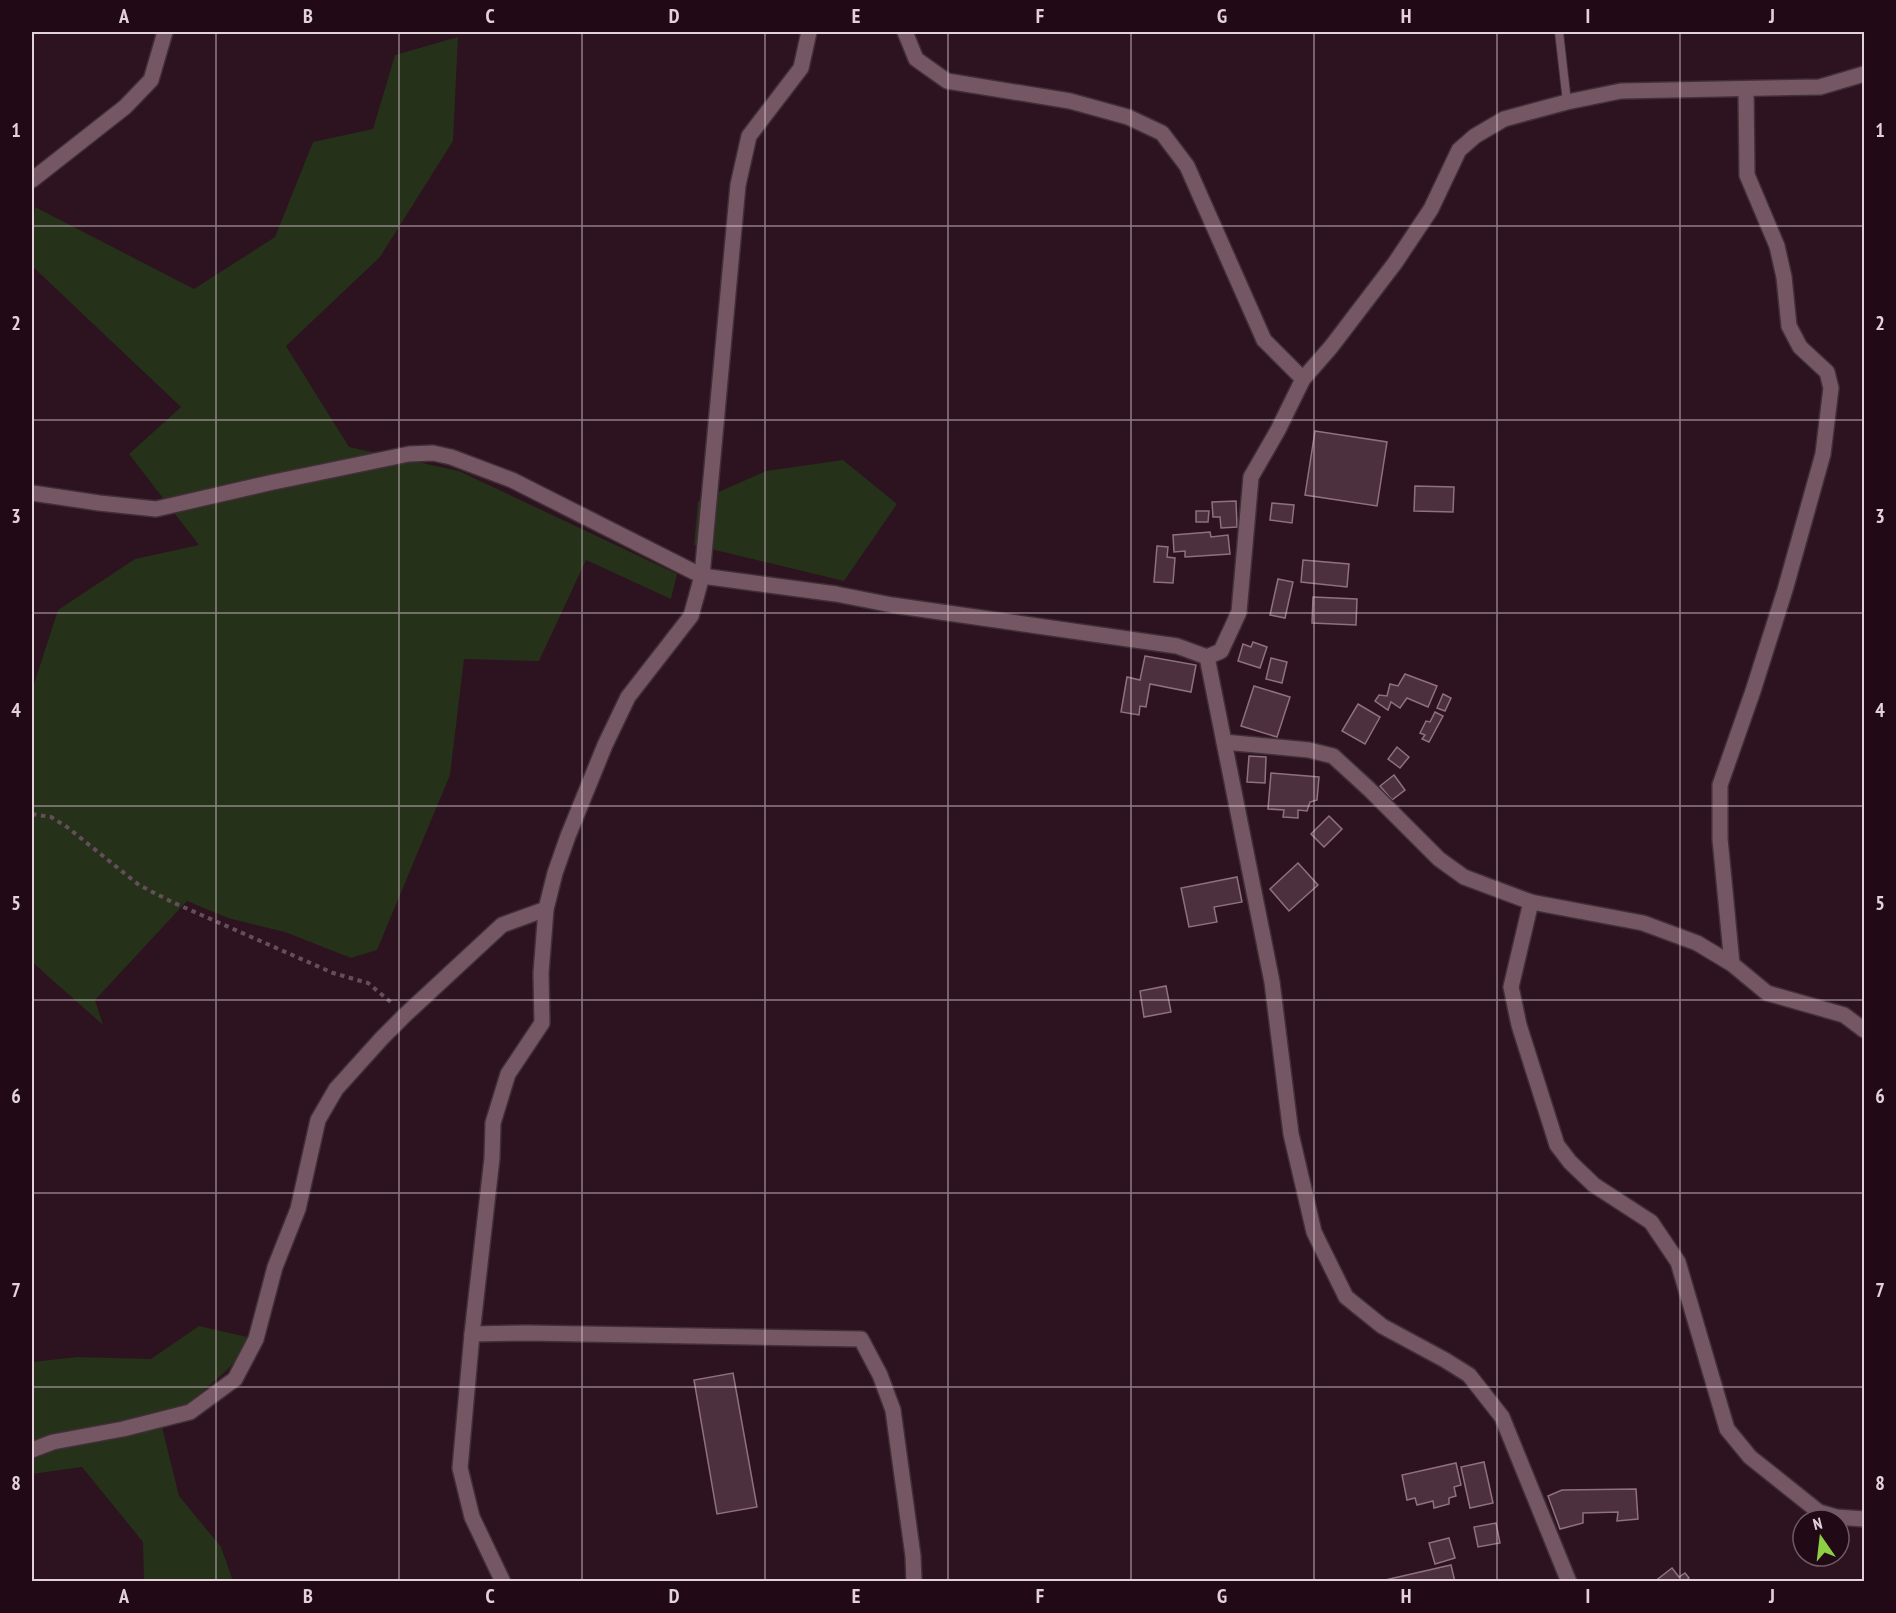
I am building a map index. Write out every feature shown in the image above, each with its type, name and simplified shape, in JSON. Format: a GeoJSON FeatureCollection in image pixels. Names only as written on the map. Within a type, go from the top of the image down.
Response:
{"type":"FeatureCollection","features":[{"type":"Feature","properties":{"kind":"street"},"geometry":{"type":"LineString","coordinates":[[32,180],[124,107],[152,80],[165,32]]}},
{"type":"Feature","properties":{"kind":"street"},"geometry":{"type":"LineString","coordinates":[[503,1581],[472,1516],[460,1468],[472,1334],[492,1158],[493,1123],[508,1074],[542,1023],[541,972],[546,909],[555,873],[613,726],[628,697],[691,616],[702,576],[738,185],[749,136],[801,68],[809,32]]}},
{"type":"Feature","properties":{"kind":"street"},"geometry":{"type":"LineString","coordinates":[[904,32],[916,59],[947,81],[1070,101],[1128,117],[1162,134],[1186,166],[1264,340],[1303,379]]}},
{"type":"Feature","properties":{"kind":"street"},"geometry":{"type":"LineString","coordinates":[[32,493],[156,509],[409,454],[433,453],[451,457],[512,480],[702,576],[1177,646],[1208,657],[1221,651],[1239,612],[1251,477],[1278,430],[1303,379],[1331,347],[1395,263],[1431,209],[1459,150],[1475,136],[1504,119],[1567,102],[1621,92],[1820,87],[1864,74]]}},
{"type":"Feature","properties":{"kind":"street"},"geometry":{"type":"LineString","coordinates":[[1732,964],[1720,839],[1720,785],[1753,691],[1788,579],[1823,454],[1831,388],[1827,372],[1800,347],[1788,326],[1784,277],[1777,246],[1747,175],[1746,90]]}},
{"type":"Feature","properties":{"kind":"street"},"geometry":{"type":"LineString","coordinates":[[1208,657],[1272,982],[1291,1134],[1314,1232],[1346,1297],[1382,1326],[1469,1375],[1502,1417],[1569,1581]]}},
{"type":"Feature","properties":{"kind":"street"},"geometry":{"type":"LineString","coordinates":[[1224,742],[1309,750],[1333,756],[1439,859],[1464,877],[1531,902],[1643,923],[1696,943],[1732,964],[1767,993],[1844,1016],[1864,1030]]}},
{"type":"Feature","properties":{"kind":"street"},"geometry":{"type":"LineString","coordinates":[[1531,902],[1511,987],[1519,1025],[1557,1145],[1570,1162],[1594,1185],[1651,1222],[1678,1262],[1727,1429],[1750,1457],[1819,1512],[1836,1517],[1864,1519]]}},
{"type":"Feature","properties":{"kind":"street"},"geometry":{"type":"LineString","coordinates":[[32,1450],[53,1442],[123,1429],[190,1412],[235,1379],[256,1339],[275,1267],[298,1209],[318,1120],[336,1089],[405,1015],[502,925],[546,909]]}},
{"type":"Feature","properties":{"kind":"street"},"geometry":{"type":"LineString","coordinates":[[472,1334],[861,1339],[880,1375],[893,1410],[914,1556],[914,1581]]}},
{"type":"Feature","properties":{"kind":"lane"},"geometry":{"type":"LineString","coordinates":[[1558,32],[1567,102]]}},
{"type":"Feature","properties":{"kind":"path"},"geometry":{"type":"LineString","coordinates":[[32,814],[51,817],[67,827],[139,885],[333,973],[368,983],[405,1015]]}},
{"type":"Feature","properties":{"kind":"green space"},"geometry":{"type":"Polygon","coordinates":[[[458,37],[453,141],[380,257],[286,346],[349,447],[459,471],[677,574],[671,599],[586,560],[539,661],[464,659],[450,775],[377,950],[351,958],[285,932],[228,918],[187,901],[95,1000],[103,1025],[32,962],[32,690],[58,610],[135,559],[199,545],[129,454],[181,407],[32,266],[35,207],[194,289],[275,237],[313,142],[373,129],[395,55],[458,37]]]}},
{"type":"Feature","properties":{"kind":"green space"},"geometry":{"type":"Polygon","coordinates":[[[843,460],[897,504],[844,581],[694,545],[698,501],[766,471],[843,460]]]}},
{"type":"Feature","properties":{"kind":"green space"},"geometry":{"type":"Polygon","coordinates":[[[199,1326],[256,1339],[226,1371],[162,1427],[179,1496],[221,1547],[233,1581],[144,1581],[143,1542],[82,1467],[32,1474],[32,1362],[77,1357],[151,1359],[199,1326]]]}},
{"type":"Feature","properties":{"kind":"building"},"geometry":{"type":"Polygon","coordinates":[[[1315,431],[1387,442],[1377,506],[1305,495],[1315,431]]]}},
{"type":"Feature","properties":{"kind":"building"},"geometry":{"type":"Polygon","coordinates":[[[1415,486],[1454,487],[1453,512],[1414,511],[1415,486]]]}},
{"type":"Feature","properties":{"kind":"building"},"geometry":{"type":"Polygon","coordinates":[[[1236,501],[1237,527],[1221,528],[1220,517],[1213,517],[1212,502],[1236,501]]]}},
{"type":"Feature","properties":{"kind":"building"},"geometry":{"type":"Polygon","coordinates":[[[1272,503],[1294,505],[1292,523],[1270,520],[1272,503]]]}},
{"type":"Feature","properties":{"kind":"building"},"geometry":{"type":"Polygon","coordinates":[[[1196,511],[1209,511],[1208,522],[1196,522],[1196,511]]]}},
{"type":"Feature","properties":{"kind":"building"},"geometry":{"type":"Polygon","coordinates":[[[1210,532],[1211,537],[1228,535],[1230,554],[1185,557],[1185,551],[1174,552],[1173,535],[1210,532]]]}},
{"type":"Feature","properties":{"kind":"building"},"geometry":{"type":"Polygon","coordinates":[[[1157,546],[1168,547],[1167,557],[1175,558],[1173,583],[1154,582],[1157,546]]]}},
{"type":"Feature","properties":{"kind":"building"},"geometry":{"type":"Polygon","coordinates":[[[1303,560],[1349,564],[1347,587],[1301,582],[1303,560]]]}},
{"type":"Feature","properties":{"kind":"building"},"geometry":{"type":"Polygon","coordinates":[[[1278,579],[1293,582],[1285,618],[1270,615],[1278,579]]]}},
{"type":"Feature","properties":{"kind":"building"},"geometry":{"type":"Polygon","coordinates":[[[1313,597],[1357,599],[1356,625],[1312,623],[1313,597]]]}},
{"type":"Feature","properties":{"kind":"building"},"geometry":{"type":"Polygon","coordinates":[[[1253,642],[1267,647],[1260,668],[1238,661],[1243,644],[1251,647],[1253,642]]]}},
{"type":"Feature","properties":{"kind":"building"},"geometry":{"type":"Polygon","coordinates":[[[1145,656],[1196,665],[1191,692],[1150,684],[1146,707],[1140,706],[1139,715],[1121,712],[1127,677],[1140,680],[1145,656]]]}},
{"type":"Feature","properties":{"kind":"building"},"geometry":{"type":"Polygon","coordinates":[[[1271,658],[1287,662],[1282,683],[1266,679],[1271,658]]]}},
{"type":"Feature","properties":{"kind":"building"},"geometry":{"type":"Polygon","coordinates":[[[1405,674],[1437,686],[1428,707],[1407,698],[1400,708],[1391,702],[1388,710],[1375,701],[1379,695],[1387,696],[1390,684],[1398,686],[1405,674]]]}},
{"type":"Feature","properties":{"kind":"building"},"geometry":{"type":"Polygon","coordinates":[[[1254,686],[1290,697],[1277,737],[1241,726],[1254,686]]]}},
{"type":"Feature","properties":{"kind":"building"},"geometry":{"type":"Polygon","coordinates":[[[1443,694],[1451,698],[1445,711],[1437,708],[1443,694]]]}},
{"type":"Feature","properties":{"kind":"building"},"geometry":{"type":"Polygon","coordinates":[[[1358,704],[1380,717],[1365,744],[1342,731],[1358,704]]]}},
{"type":"Feature","properties":{"kind":"building"},"geometry":{"type":"Polygon","coordinates":[[[1435,712],[1443,716],[1429,742],[1422,739],[1425,735],[1420,733],[1426,721],[1430,722],[1435,712]]]}},
{"type":"Feature","properties":{"kind":"building"},"geometry":{"type":"Polygon","coordinates":[[[1397,747],[1409,757],[1400,768],[1388,759],[1397,747]]]}},
{"type":"Feature","properties":{"kind":"building"},"geometry":{"type":"Polygon","coordinates":[[[1249,756],[1266,757],[1265,783],[1247,782],[1249,756]]]}},
{"type":"Feature","properties":{"kind":"building"},"geometry":{"type":"Polygon","coordinates":[[[1271,773],[1319,777],[1317,800],[1310,802],[1307,811],[1298,810],[1298,818],[1283,817],[1284,810],[1268,809],[1271,773]]]}},
{"type":"Feature","properties":{"kind":"building"},"geometry":{"type":"Polygon","coordinates":[[[1394,775],[1405,790],[1392,800],[1380,786],[1394,775]]]}},
{"type":"Feature","properties":{"kind":"building"},"geometry":{"type":"Polygon","coordinates":[[[1329,816],[1342,829],[1324,847],[1311,834],[1329,816]]]}},
{"type":"Feature","properties":{"kind":"building"},"geometry":{"type":"Polygon","coordinates":[[[1298,863],[1318,885],[1289,911],[1270,889],[1298,863]]]}},
{"type":"Feature","properties":{"kind":"building"},"geometry":{"type":"Polygon","coordinates":[[[1237,877],[1242,902],[1214,907],[1217,922],[1189,927],[1181,888],[1237,877]]]}},
{"type":"Feature","properties":{"kind":"building"},"geometry":{"type":"Polygon","coordinates":[[[1166,986],[1171,1012],[1144,1017],[1140,991],[1166,986]]]}},
{"type":"Feature","properties":{"kind":"building"},"geometry":{"type":"Polygon","coordinates":[[[733,1373],[757,1507],[717,1514],[694,1380],[733,1373]]]}},
{"type":"Feature","properties":{"kind":"building"},"geometry":{"type":"Polygon","coordinates":[[[1484,1462],[1493,1503],[1470,1508],[1461,1467],[1484,1462]]]}},
{"type":"Feature","properties":{"kind":"building"},"geometry":{"type":"Polygon","coordinates":[[[1456,1463],[1461,1485],[1454,1487],[1456,1496],[1449,1498],[1449,1504],[1434,1508],[1433,1501],[1417,1505],[1415,1498],[1407,1500],[1402,1475],[1456,1463]]]}},
{"type":"Feature","properties":{"kind":"building"},"geometry":{"type":"Polygon","coordinates":[[[1636,1489],[1638,1519],[1617,1521],[1618,1512],[1583,1513],[1583,1523],[1560,1529],[1548,1496],[1562,1490],[1636,1489]]]}},
{"type":"Feature","properties":{"kind":"building"},"geometry":{"type":"Polygon","coordinates":[[[1496,1523],[1500,1543],[1478,1547],[1474,1527],[1496,1523]]]}},
{"type":"Feature","properties":{"kind":"building"},"geometry":{"type":"Polygon","coordinates":[[[1449,1538],[1455,1558],[1435,1564],[1429,1543],[1449,1538]]]}},
{"type":"Feature","properties":{"kind":"building"},"geometry":{"type":"Polygon","coordinates":[[[1451,1565],[1455,1582],[1386,1582],[1385,1580],[1451,1565]]]}},
{"type":"Feature","properties":{"kind":"building"},"geometry":{"type":"Polygon","coordinates":[[[1672,1568],[1679,1577],[1685,1573],[1689,1578],[1684,1582],[1654,1582],[1672,1568]]]}}]}
